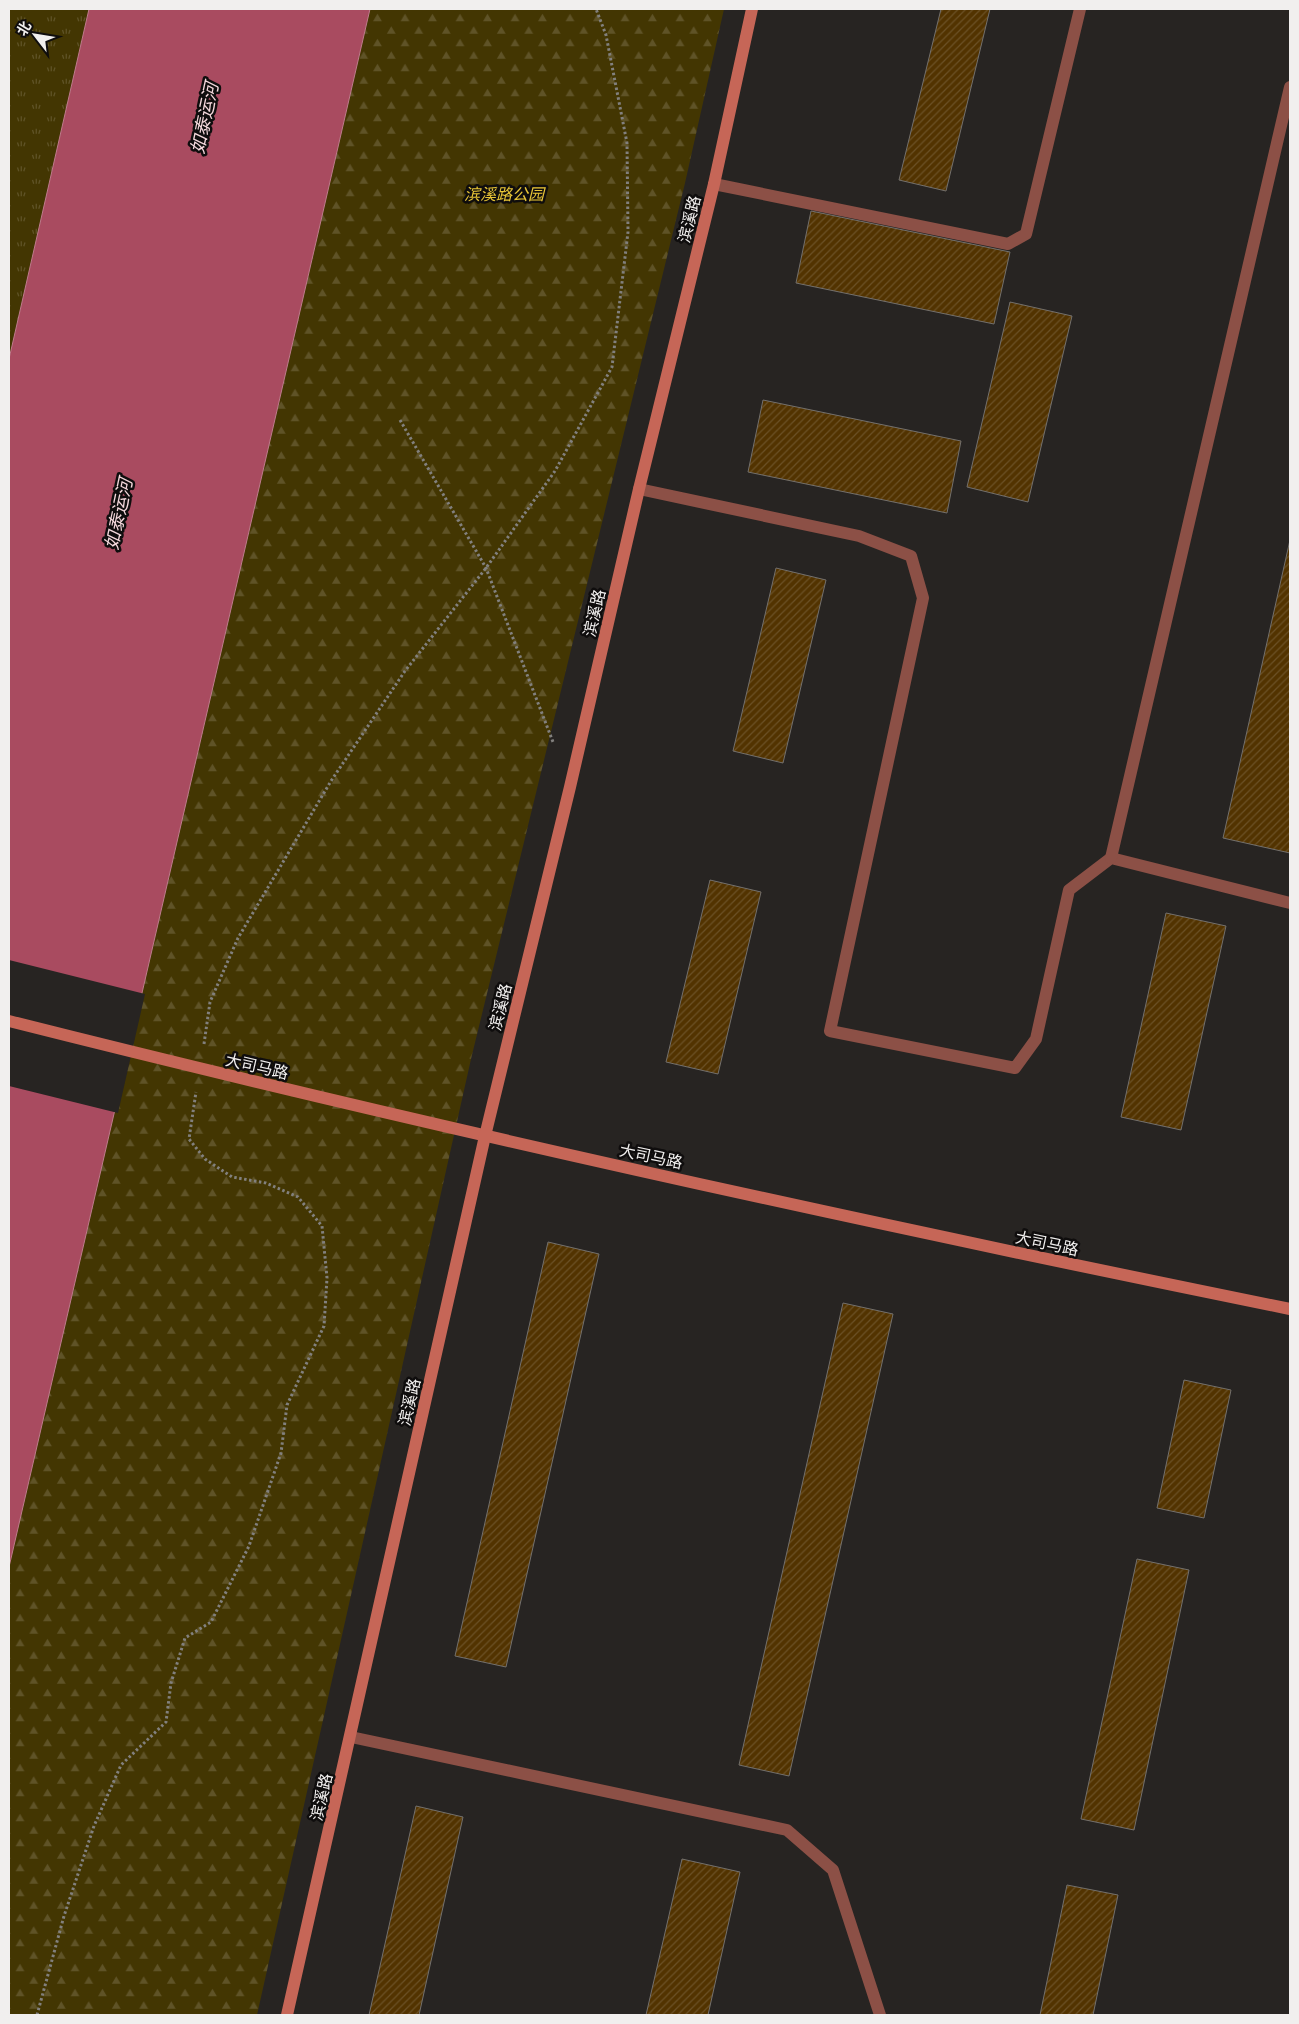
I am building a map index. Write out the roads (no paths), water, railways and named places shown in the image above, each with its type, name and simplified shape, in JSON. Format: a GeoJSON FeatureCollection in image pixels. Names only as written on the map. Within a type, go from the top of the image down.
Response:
{"type":"FeatureCollection","features":[{"type":"Feature","properties":{"kind":"street","name":"滨溪路"},"geometry":{"type":"LineString","coordinates":[[287,2015],[351,1738],[485,1136],[570,787],[639,489],[714,184],[752,9]]}},
{"type":"Feature","properties":{"kind":"street"},"geometry":{"type":"LineString","coordinates":[[714,184],[1008,244],[1026,234],[1080,9]]}},
{"type":"Feature","properties":{"kind":"street"},"geometry":{"type":"LineString","coordinates":[[639,489],[859,536],[910,556],[923,598],[830,1031],[1015,1068],[1036,1039],[1069,890],[1111,858],[1290,87]]}},
{"type":"Feature","properties":{"kind":"street"},"geometry":{"type":"LineString","coordinates":[[1111,858],[1290,903]]}},
{"type":"Feature","properties":{"kind":"street","name":"大司马路"},"geometry":{"type":"LineString","coordinates":[[9,1021],[239,1079],[485,1136],[1020,1254],[1290,1309]]}},
{"type":"Feature","properties":{"kind":"street"},"geometry":{"type":"LineString","coordinates":[[351,1738],[787,1830],[833,1870],[880,2015]]}},
{"type":"Feature","properties":{"kind":"water","name":"如泰运河"},"geometry":{"type":"Polygon","coordinates":[[[89,9],[370,9],[9,1567],[9,359],[89,9]]]}},
{"type":"Feature","properties":{"kind":"park label","name":"滨溪路公园"},"geometry":{"type":"Point","coordinates":[504,194]}}]}
